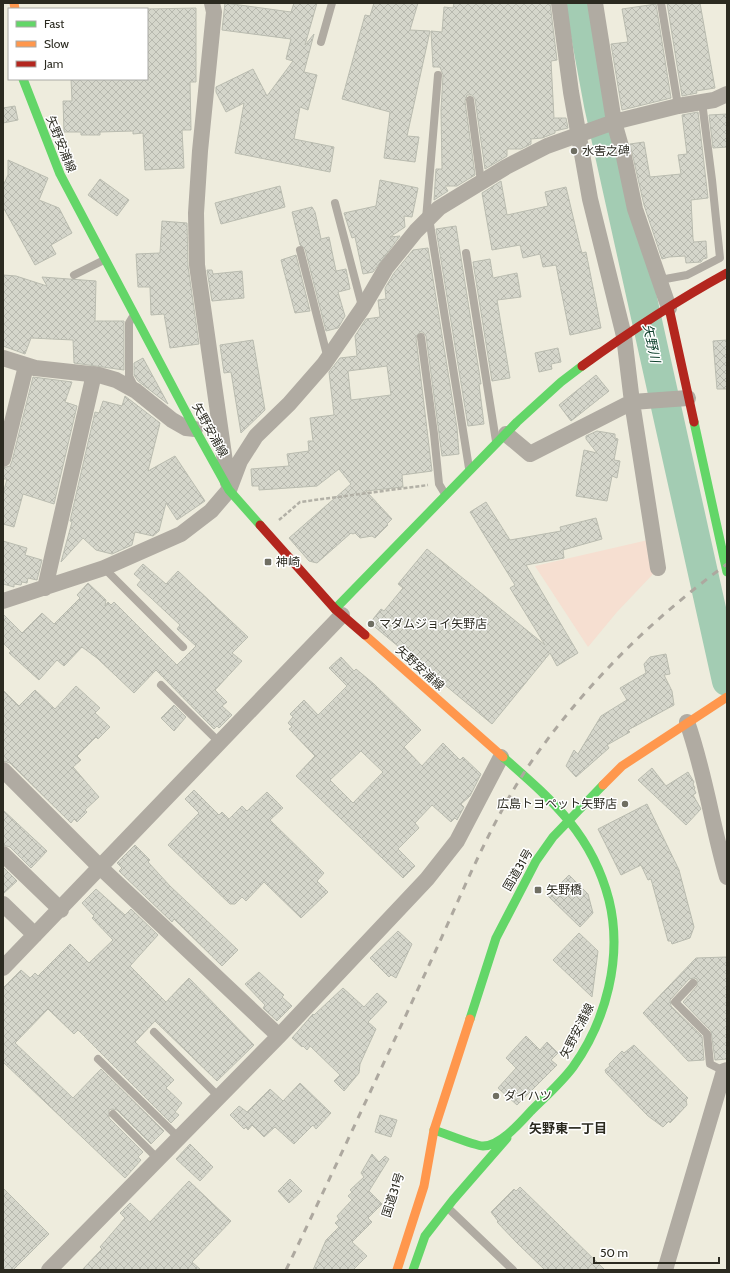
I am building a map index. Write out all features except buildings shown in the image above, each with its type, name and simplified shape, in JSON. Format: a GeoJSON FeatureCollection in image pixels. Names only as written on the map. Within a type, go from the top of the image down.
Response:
{"type":"FeatureCollection","features":[{"type":"Feature","properties":{"kind":"main road","name":"矢野安浦線"},"geometry":{"type":"LineString","coordinates":[[23,80],[60,174],[134,315],[229,490],[338,612],[501,757],[549,797],[578,831],[597,868],[609,901],[613,936],[612,972],[603,1009],[588,1042],[572,1068],[521,1122],[499,1141],[483,1146],[434,1130]]}},
{"type":"Feature","properties":{"kind":"main road"},"geometry":{"type":"LineString","coordinates":[[338,612],[469,471],[501,438],[561,382],[627,334],[689,294],[727,273]]}},
{"type":"Feature","properties":{"kind":"main road"},"geometry":{"type":"LineString","coordinates":[[666,310],[688,398],[727,572]]}},
{"type":"Feature","properties":{"kind":"main road","name":"国道31号"},"geometry":{"type":"LineString","coordinates":[[397,1270],[424,1186],[434,1130],[496,938],[520,889],[553,837],[583,804],[622,766],[727,697]]}},
{"type":"Feature","properties":{"kind":"main road"},"geometry":{"type":"LineString","coordinates":[[413,1270],[425,1236],[521,1122]]}},
{"type":"Feature","properties":{"kind":"main road","name":"国道31号"},"geometry":{"type":"LineString","coordinates":[[420,1158],[434,1130]]}},
{"type":"Feature","properties":{"kind":"street"},"geometry":{"type":"LineString","coordinates":[[212,3],[214,12],[200,151],[196,213],[198,265],[229,490]]}},
{"type":"Feature","properties":{"kind":"street"},"geometry":{"type":"LineString","coordinates":[[559,3],[571,92],[583,132],[590,199],[627,334],[632,402],[658,568]]}},
{"type":"Feature","properties":{"kind":"street"},"geometry":{"type":"LineString","coordinates":[[595,3],[611,123],[624,157],[635,209],[660,280],[666,310]]}},
{"type":"Feature","properties":{"kind":"street"},"geometry":{"type":"LineString","coordinates":[[3,601],[104,568],[181,534],[211,511],[229,490],[240,461],[256,436],[289,404],[328,360],[362,309],[386,268],[439,208],[481,182],[546,146],[611,123],[678,106],[714,100],[727,94]]}},
{"type":"Feature","properties":{"kind":"street"},"geometry":{"type":"LineString","coordinates":[[3,358],[26,366],[94,374],[116,380],[136,391],[172,420],[186,428],[195,429]]}},
{"type":"Feature","properties":{"kind":"street"},"geometry":{"type":"LineString","coordinates":[[3,459],[26,366]]}},
{"type":"Feature","properties":{"kind":"street"},"geometry":{"type":"LineString","coordinates":[[46,588],[94,374]]}},
{"type":"Feature","properties":{"kind":"street"},"geometry":{"type":"LineString","coordinates":[[501,438],[530,454],[632,402],[688,398]]}},
{"type":"Feature","properties":{"kind":"street"},"geometry":{"type":"LineString","coordinates":[[3,968],[220,743],[338,612]]}},
{"type":"Feature","properties":{"kind":"street"},"geometry":{"type":"LineString","coordinates":[[692,719],[693,739],[727,877]]}},
{"type":"Feature","properties":{"kind":"street"},"geometry":{"type":"LineString","coordinates":[[49,1270],[278,1036],[427,879],[457,841],[501,757]]}},
{"type":"Feature","properties":{"kind":"street"},"geometry":{"type":"LineString","coordinates":[[3,770],[101,868],[278,1036]]}},
{"type":"Feature","properties":{"kind":"street"},"geometry":{"type":"LineString","coordinates":[[3,854],[60,910]]}},
{"type":"Feature","properties":{"kind":"street"},"geometry":{"type":"LineString","coordinates":[[3,904],[35,935]]}},
{"type":"Feature","properties":{"kind":"street"},"geometry":{"type":"LineString","coordinates":[[665,1270],[725,1070]]}},
{"type":"Feature","properties":{"kind":"lane"},"geometry":{"type":"LineString","coordinates":[[320,42],[332,3]]}},
{"type":"Feature","properties":{"kind":"lane"},"geometry":{"type":"LineString","coordinates":[[661,3],[678,106]]}},
{"type":"Feature","properties":{"kind":"lane"},"geometry":{"type":"LineString","coordinates":[[438,75],[427,220],[469,471]]}},
{"type":"Feature","properties":{"kind":"lane"},"geometry":{"type":"LineString","coordinates":[[470,100],[481,182]]}},
{"type":"Feature","properties":{"kind":"lane"},"geometry":{"type":"LineString","coordinates":[[660,280],[687,275],[720,258],[702,102]]}},
{"type":"Feature","properties":{"kind":"lane"},"geometry":{"type":"LineString","coordinates":[[335,203],[362,309]]}},
{"type":"Feature","properties":{"kind":"lane"},"geometry":{"type":"LineString","coordinates":[[300,250],[328,360]]}},
{"type":"Feature","properties":{"kind":"lane"},"geometry":{"type":"LineString","coordinates":[[466,253],[501,438]]}},
{"type":"Feature","properties":{"kind":"lane"},"geometry":{"type":"LineString","coordinates":[[74,275],[105,260]]}},
{"type":"Feature","properties":{"kind":"lane"},"geometry":{"type":"LineString","coordinates":[[134,315],[129,323],[129,376],[136,391]]}},
{"type":"Feature","properties":{"kind":"lane"},"geometry":{"type":"LineString","coordinates":[[421,337],[439,484],[446,495]]}},
{"type":"Feature","properties":{"kind":"lane"},"geometry":{"type":"LineString","coordinates":[[104,568],[183,647]]}},
{"type":"Feature","properties":{"kind":"lane"},"geometry":{"type":"LineString","coordinates":[[161,685],[220,743]]}},
{"type":"Feature","properties":{"kind":"lane"},"geometry":{"type":"LineString","coordinates":[[693,983],[675,1002],[706,1034],[710,1064],[725,1070]]}},
{"type":"Feature","properties":{"kind":"lane"},"geometry":{"type":"LineString","coordinates":[[154,1032],[219,1097]]}},
{"type":"Feature","properties":{"kind":"lane"},"geometry":{"type":"LineString","coordinates":[[98,1059],[179,1138]]}},
{"type":"Feature","properties":{"kind":"lane"},"geometry":{"type":"LineString","coordinates":[[113,1114],[158,1159]]}},
{"type":"Feature","properties":{"kind":"lane"},"geometry":{"type":"LineString","coordinates":[[448,1207],[513,1270]]}},
{"type":"Feature","properties":{"kind":"path"},"geometry":{"type":"LineString","coordinates":[[266,531],[300,502],[439,484]]}},
{"type":"Feature","properties":{"kind":"shaded area"},"geometry":{"type":"Polygon","coordinates":[[[648,540],[653,574],[617,612],[588,647],[535,566],[648,540]]]}},
{"type":"Feature","properties":{"kind":"waterway","name":"矢野川"},"geometry":{"type":"LineString","coordinates":[[580,3],[599,105],[727,681]]}},
{"type":"Feature","properties":{"kind":"railway"},"geometry":{"type":"LineString","coordinates":[[286,1270],[377,1078],[478,856],[520,779],[536,755],[578,701],[600,676],[673,606],[727,564]]}},
{"type":"Feature","properties":{"kind":"traffic: fast"},"geometry":{"type":"LineString","coordinates":[[23,80],[60,174],[195,429],[229,490],[260,525]]}},
{"type":"Feature","properties":{"kind":"traffic: fast"},"geometry":{"type":"LineString","coordinates":[[335,609],[517,422],[561,382],[582,366]]}},
{"type":"Feature","properties":{"kind":"traffic: fast"},"geometry":{"type":"LineString","coordinates":[[694,422],[727,572]]}},
{"type":"Feature","properties":{"kind":"traffic: fast"},"geometry":{"type":"LineString","coordinates":[[434,1130],[483,1146],[489,1145],[503,1138],[558,1084],[573,1067],[595,1030],[609,988],[614,944],[613,922],[609,900],[602,877],[581,837],[568,820],[538,788],[503,757]]}},
{"type":"Feature","properties":{"kind":"traffic: fast"},"geometry":{"type":"LineString","coordinates":[[470,1019],[496,938],[536,861],[553,837],[603,785]]}},
{"type":"Feature","properties":{"kind":"traffic: fast"},"geometry":{"type":"LineString","coordinates":[[413,1270],[425,1236],[453,1200],[507,1138]]}},
{"type":"Feature","properties":{"kind":"traffic: slow"},"geometry":{"type":"LineString","coordinates":[[14,3],[15,8]]}},
{"type":"Feature","properties":{"kind":"traffic: slow"},"geometry":{"type":"LineString","coordinates":[[365,635],[503,757]]}},
{"type":"Feature","properties":{"kind":"traffic: slow"},"geometry":{"type":"LineString","coordinates":[[603,785],[622,766],[727,697]]}},
{"type":"Feature","properties":{"kind":"traffic: slow"},"geometry":{"type":"LineString","coordinates":[[397,1270],[424,1186],[434,1130],[470,1019]]}},
{"type":"Feature","properties":{"kind":"traffic: jam"},"geometry":{"type":"LineString","coordinates":[[582,366],[653,317],[727,273]]}},
{"type":"Feature","properties":{"kind":"traffic: jam"},"geometry":{"type":"LineString","coordinates":[[669,308],[694,422]]}},
{"type":"Feature","properties":{"kind":"traffic: jam"},"geometry":{"type":"LineString","coordinates":[[260,525],[335,609],[365,635]]}},
{"type":"Feature","properties":{"kind":"place","name":"水害之碑"},"geometry":{"type":"Point","coordinates":[574,151]}},
{"type":"Feature","properties":{"kind":"place","name":"神崎"},"geometry":{"type":"Point","coordinates":[268,562]}},
{"type":"Feature","properties":{"kind":"place","name":"マダムジョイ矢野店"},"geometry":{"type":"Point","coordinates":[371,624]}},
{"type":"Feature","properties":{"kind":"place","name":"広島トヨペット矢野店"},"geometry":{"type":"Point","coordinates":[625,804]}},
{"type":"Feature","properties":{"kind":"place","name":"矢野橋"},"geometry":{"type":"Point","coordinates":[538,890]}},
{"type":"Feature","properties":{"kind":"place","name":"ダイハツ"},"geometry":{"type":"Point","coordinates":[496,1096]}},
{"type":"Feature","properties":{"kind":"district","name":"矢野東一丁目"},"geometry":{"type":"Point","coordinates":[568,1128]}}]}
